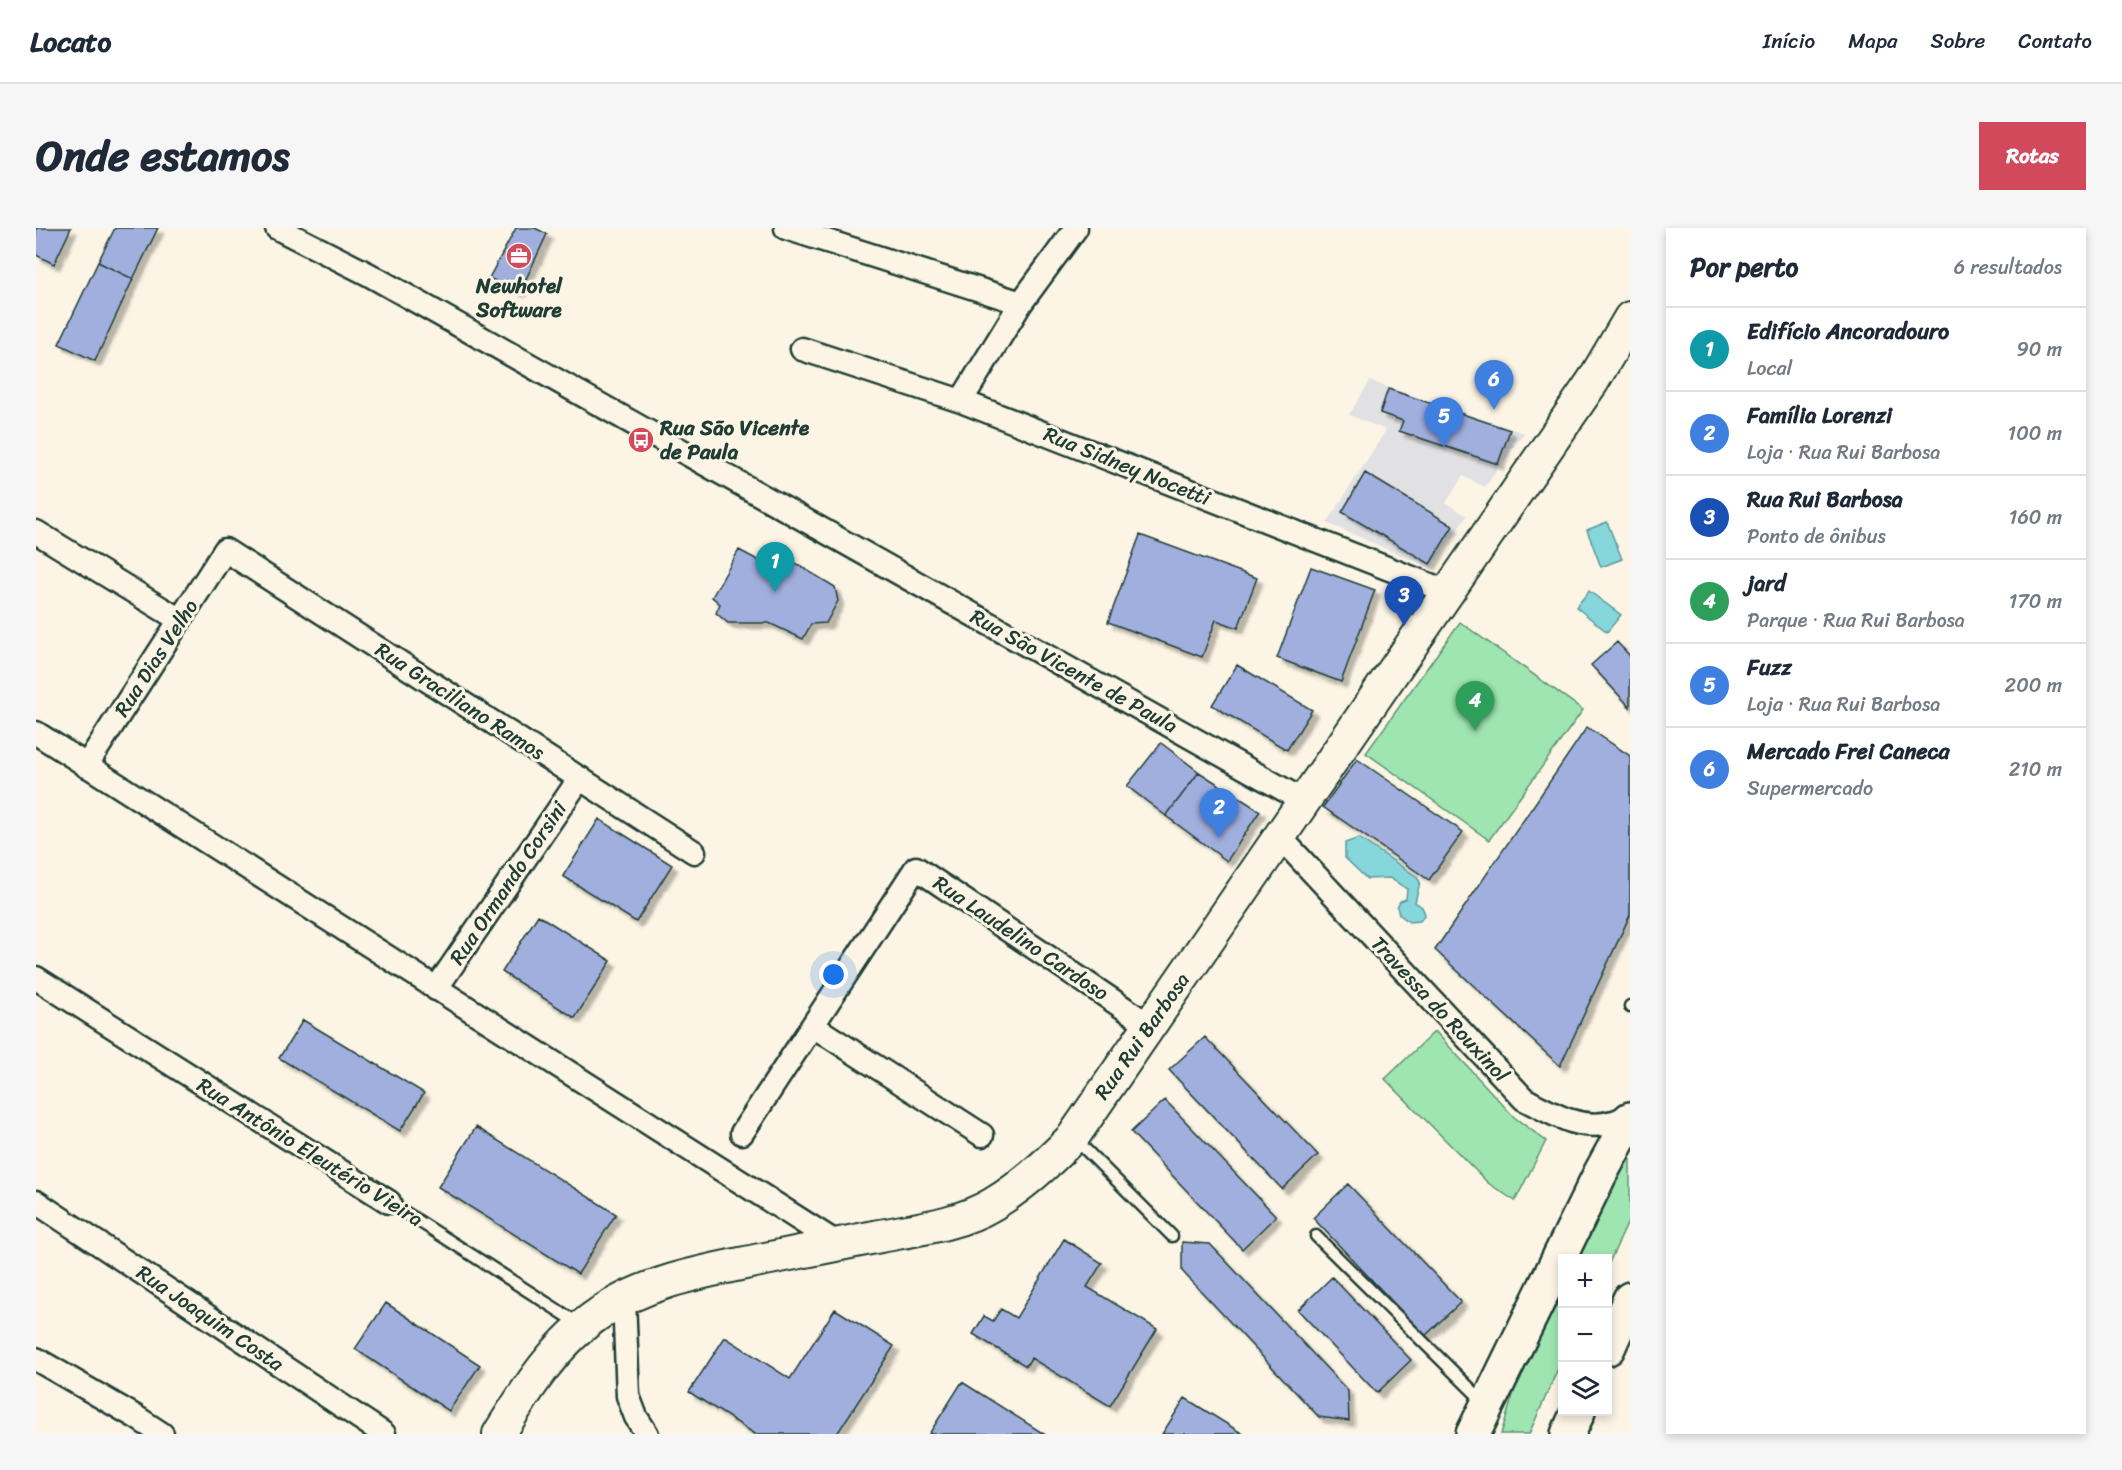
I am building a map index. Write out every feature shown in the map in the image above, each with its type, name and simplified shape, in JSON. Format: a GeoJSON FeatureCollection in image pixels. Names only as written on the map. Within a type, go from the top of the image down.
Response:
{"type":"FeatureCollection","features":[{"type":"Feature","properties":{"kind":"main road","name":"Rua Rui Barbosa"},"geometry":{"type":"LineString","coordinates":[[499,1434],[536,1375],[562,1346],[601,1312],[624,1300],[661,1284],[698,1273],[920,1229],[959,1219],[993,1205],[1052,1159],[1073,1137],[1448,592],[1593,381],[1630,318]]}},
{"type":"Feature","properties":{"kind":"main road"},"geometry":{"type":"LineString","coordinates":[[1473,1434],[1630,1119]]}},
{"type":"Feature","properties":{"kind":"main road"},"geometry":{"type":"LineString","coordinates":[[1612,1338],[1630,1299]]}},
{"type":"Feature","properties":{"kind":"main road"},"geometry":{"type":"LineString","coordinates":[[1568,1434],[1576,1416]]}},
{"type":"Feature","properties":{"kind":"street","name":"Rua São Vicente de Paula"},"geometry":{"type":"LineString","coordinates":[[277,228],[368,274],[1304,801]]}},
{"type":"Feature","properties":{"kind":"street"},"geometry":{"type":"LineString","coordinates":[[786,228],[1021,303]]}},
{"type":"Feature","properties":{"kind":"street"},"geometry":{"type":"LineString","coordinates":[[961,401],[1021,303],[1076,228]]}},
{"type":"Feature","properties":{"kind":"street","name":"Rua Sidney Nocetti"},"geometry":{"type":"LineString","coordinates":[[802,349],[961,401],[1448,592]]}},
{"type":"Feature","properties":{"kind":"street"},"geometry":{"type":"LineString","coordinates":[[36,532],[180,620]]}},
{"type":"Feature","properties":{"kind":"street","name":"Rua Dias Velho"},"geometry":{"type":"LineString","coordinates":[[86,766],[225,550]]}},
{"type":"Feature","properties":{"kind":"street","name":"Rua Graciliano Ramos"},"geometry":{"type":"LineString","coordinates":[[225,550],[694,852]]}},
{"type":"Feature","properties":{"kind":"street"},"geometry":{"type":"LineString","coordinates":[[36,733],[838,1244]]}},
{"type":"Feature","properties":{"kind":"street","name":"Rua Ormando Corsini"},"geometry":{"type":"LineString","coordinates":[[436,989],[580,778]]}},
{"type":"Feature","properties":{"kind":"street","name":"Travessa do Rouxinol"},"geometry":{"type":"LineString","coordinates":[[1279,836],[1524,1099],[1566,1120],[1588,1124],[1613,1122],[1630,1114]]}},
{"type":"Feature","properties":{"kind":"street","name":"Rua Laudelino Cardoso"},"geometry":{"type":"LineString","coordinates":[[742,1134],[916,868],[1149,1025]]}},
{"type":"Feature","properties":{"kind":"street","name":"Rua Antônio Eleutério Vieira"},"geometry":{"type":"LineString","coordinates":[[36,978],[389,1202]]}},
{"type":"Feature","properties":{"kind":"street"},"geometry":{"type":"LineString","coordinates":[[813,1026],[981,1135]]}},
{"type":"Feature","properties":{"kind":"street","name":"Rua Joaquim Costa"},"geometry":{"type":"LineString","coordinates":[[36,1202],[384,1434]]}},
{"type":"Feature","properties":{"kind":"street"},"geometry":{"type":"LineString","coordinates":[[624,1300],[628,1396],[636,1417],[647,1434]]}},
{"type":"Feature","properties":{"kind":"street"},"geometry":{"type":"LineString","coordinates":[[36,1359],[130,1425],[162,1434]]}},
{"type":"Feature","properties":{"kind":"lane"},"geometry":{"type":"LineString","coordinates":[[1073,1137],[1172,1236]]}},
{"type":"Feature","properties":{"kind":"lane","name":"Rua Antônio Eleutério Vieira"},"geometry":{"type":"LineString","coordinates":[[389,1202],[583,1326]]}},
{"type":"Feature","properties":{"kind":"lane"},"geometry":{"type":"LineString","coordinates":[[1316,1236],[1486,1405]]}},
{"type":"Feature","properties":{"kind":"shaded area"},"geometry":{"type":"Polygon","coordinates":[[[1370,381],[1524,433],[1485,487],[1463,476],[1446,503],[1467,516],[1431,568],[1327,523],[1386,430],[1349,415],[1370,381]]]}},
{"type":"Feature","properties":{"kind":"green space"},"geometry":{"type":"Polygon","coordinates":[[[1460,622],[1583,710],[1489,840],[1366,753],[1460,622]]]}},
{"type":"Feature","properties":{"kind":"green space"},"geometry":{"type":"Polygon","coordinates":[[[1435,1031],[1514,1117],[1546,1141],[1515,1201],[1488,1183],[1385,1079],[1435,1031]]]}},
{"type":"Feature","properties":{"kind":"green space"},"geometry":{"type":"Polygon","coordinates":[[[1630,1151],[1630,1218],[1612,1256],[1612,1254],[1579,1254],[1630,1151]]]}},
{"type":"Feature","properties":{"kind":"green space"},"geometry":{"type":"Polygon","coordinates":[[[1558,1297],[1558,1369],[1529,1434],[1501,1434],[1517,1382],[1558,1297]]]}},
{"type":"Feature","properties":{"kind":"water"},"geometry":{"type":"Polygon","coordinates":[[[1607,522],[1622,559],[1601,567],[1587,530],[1607,522]]]}},
{"type":"Feature","properties":{"kind":"water"},"geometry":{"type":"Polygon","coordinates":[[[1589,591],[1621,615],[1607,632],[1576,607],[1589,591]]]}},
{"type":"Feature","properties":{"kind":"water"},"geometry":{"type":"Polygon","coordinates":[[[1359,838],[1416,876],[1420,882],[1415,902],[1422,907],[1425,914],[1420,921],[1409,922],[1399,914],[1397,907],[1400,901],[1406,899],[1407,889],[1390,878],[1367,879],[1345,858],[1345,843],[1359,838]]]}},
{"type":"Feature","properties":{"kind":"building"},"geometry":{"type":"Polygon","coordinates":[[[36,228],[71,228],[54,264],[36,255],[36,228]]]}},
{"type":"Feature","properties":{"kind":"building"},"geometry":{"type":"Polygon","coordinates":[[[115,228],[158,228],[133,279],[98,262],[115,228]]]}},
{"type":"Feature","properties":{"kind":"building","name":"Newhotel Software"},"geometry":{"type":"Polygon","coordinates":[[[516,228],[535,228],[547,234],[520,292],[489,278],[516,228]]]}},
{"type":"Feature","properties":{"kind":"building"},"geometry":{"type":"Polygon","coordinates":[[[98,262],[133,279],[95,361],[59,344],[98,262]]]}},
{"type":"Feature","properties":{"kind":"building"},"geometry":{"type":"Polygon","coordinates":[[[1388,389],[1510,430],[1498,464],[1399,431],[1403,421],[1380,413],[1388,389]]]}},
{"type":"Feature","properties":{"kind":"building"},"geometry":{"type":"Polygon","coordinates":[[[1365,473],[1453,526],[1430,564],[1342,512],[1365,473]]]}},
{"type":"Feature","properties":{"kind":"building"},"geometry":{"type":"Polygon","coordinates":[[[1140,535],[1257,578],[1238,628],[1216,620],[1202,657],[1108,622],[1140,535]]]}},
{"type":"Feature","properties":{"kind":"building"},"geometry":{"type":"Polygon","coordinates":[[[739,550],[767,565],[771,559],[784,568],[790,560],[835,587],[838,601],[826,623],[811,624],[803,639],[769,623],[728,623],[716,613],[720,604],[712,597],[739,550]]]}},
{"type":"Feature","properties":{"kind":"building"},"geometry":{"type":"Polygon","coordinates":[[[1311,567],[1375,590],[1341,682],[1277,658],[1311,567]]]}},
{"type":"Feature","properties":{"kind":"building"},"geometry":{"type":"Polygon","coordinates":[[[1617,642],[1630,656],[1630,707],[1591,665],[1617,642]]]}},
{"type":"Feature","properties":{"kind":"building"},"geometry":{"type":"Polygon","coordinates":[[[1237,665],[1312,710],[1287,750],[1212,705],[1237,665]]]}},
{"type":"Feature","properties":{"kind":"building"},"geometry":{"type":"Polygon","coordinates":[[[1587,727],[1630,756],[1630,915],[1560,1066],[1435,950],[1587,727]]]}},
{"type":"Feature","properties":{"kind":"building"},"geometry":{"type":"Polygon","coordinates":[[[1161,743],[1199,772],[1166,816],[1127,786],[1161,743]]]}},
{"type":"Feature","properties":{"kind":"building"},"geometry":{"type":"Polygon","coordinates":[[[1357,759],[1463,832],[1429,880],[1323,807],[1357,759]]]}},
{"type":"Feature","properties":{"kind":"building"},"geometry":{"type":"Polygon","coordinates":[[[1199,772],[1260,811],[1227,861],[1166,816],[1199,772]]]}},
{"type":"Feature","properties":{"kind":"building"},"geometry":{"type":"Polygon","coordinates":[[[599,819],[672,865],[636,922],[563,876],[599,819]]]}},
{"type":"Feature","properties":{"kind":"building"},"geometry":{"type":"Polygon","coordinates":[[[538,915],[611,961],[575,1018],[502,972],[538,915]]]}},
{"type":"Feature","properties":{"kind":"building"},"geometry":{"type":"Polygon","coordinates":[[[303,1020],[424,1093],[400,1131],[279,1058],[303,1020]]]}},
{"type":"Feature","properties":{"kind":"building"},"geometry":{"type":"Polygon","coordinates":[[[1205,1037],[1318,1155],[1282,1189],[1169,1070],[1205,1037]]]}},
{"type":"Feature","properties":{"kind":"building"},"geometry":{"type":"Polygon","coordinates":[[[1165,1100],[1276,1216],[1242,1249],[1131,1132],[1165,1100]]]}},
{"type":"Feature","properties":{"kind":"building"},"geometry":{"type":"Polygon","coordinates":[[[476,1127],[616,1214],[578,1274],[438,1187],[476,1127]]]}},
{"type":"Feature","properties":{"kind":"building"},"geometry":{"type":"Polygon","coordinates":[[[1348,1184],[1461,1302],[1425,1336],[1313,1218],[1348,1184]]]}},
{"type":"Feature","properties":{"kind":"building"},"geometry":{"type":"Polygon","coordinates":[[[1064,1239],[1102,1263],[1087,1287],[1157,1329],[1110,1406],[1031,1358],[1026,1366],[973,1334],[984,1316],[993,1321],[1001,1309],[1016,1318],[1064,1239]]]}},
{"type":"Feature","properties":{"kind":"building"},"geometry":{"type":"Polygon","coordinates":[[[1182,1242],[1210,1244],[1348,1391],[1349,1421],[1319,1417],[1182,1271],[1182,1242]]]}},
{"type":"Feature","properties":{"kind":"building"},"geometry":{"type":"Polygon","coordinates":[[[1332,1277],[1411,1360],[1377,1393],[1298,1310],[1332,1277]]]}},
{"type":"Feature","properties":{"kind":"building"},"geometry":{"type":"Polygon","coordinates":[[[386,1303],[480,1365],[449,1411],[355,1349],[386,1303]]]}},
{"type":"Feature","properties":{"kind":"building"},"geometry":{"type":"Polygon","coordinates":[[[835,1309],[894,1346],[837,1434],[755,1434],[689,1392],[725,1337],[790,1379],[835,1309]]]}},
{"type":"Feature","properties":{"kind":"building"},"geometry":{"type":"Polygon","coordinates":[[[962,1382],[1044,1434],[929,1434],[962,1382]]]}},
{"type":"Feature","properties":{"kind":"building"},"geometry":{"type":"Polygon","coordinates":[[[1185,1398],[1243,1434],[1162,1434],[1185,1398]]]}},
{"type":"Feature","properties":{"kind":"place","name":"Newhotel Software"},"geometry":{"type":"Point","coordinates":[519,256]}},
{"type":"Feature","properties":{"kind":"place","name":"Mercado Frei Caneca"},"geometry":{"type":"Point","coordinates":[1494,410]}},
{"type":"Feature","properties":{"kind":"place","name":"Rua São Vicente de Paula"},"geometry":{"type":"Point","coordinates":[641,440]}},
{"type":"Feature","properties":{"kind":"place","name":"Fuzz"},"geometry":{"type":"Point","coordinates":[1444,447]}},
{"type":"Feature","properties":{"kind":"place","name":"Edifício Ancoradouro"},"geometry":{"type":"Point","coordinates":[775,592]}},
{"type":"Feature","properties":{"kind":"place","name":"Rua Rui Barbosa"},"geometry":{"type":"Point","coordinates":[1404,626]}},
{"type":"Feature","properties":{"kind":"place","name":"jard"},"geometry":{"type":"Point","coordinates":[1475,731]}},
{"type":"Feature","properties":{"kind":"place","name":"Família Lorenzi"},"geometry":{"type":"Point","coordinates":[1219,838]}}]}
